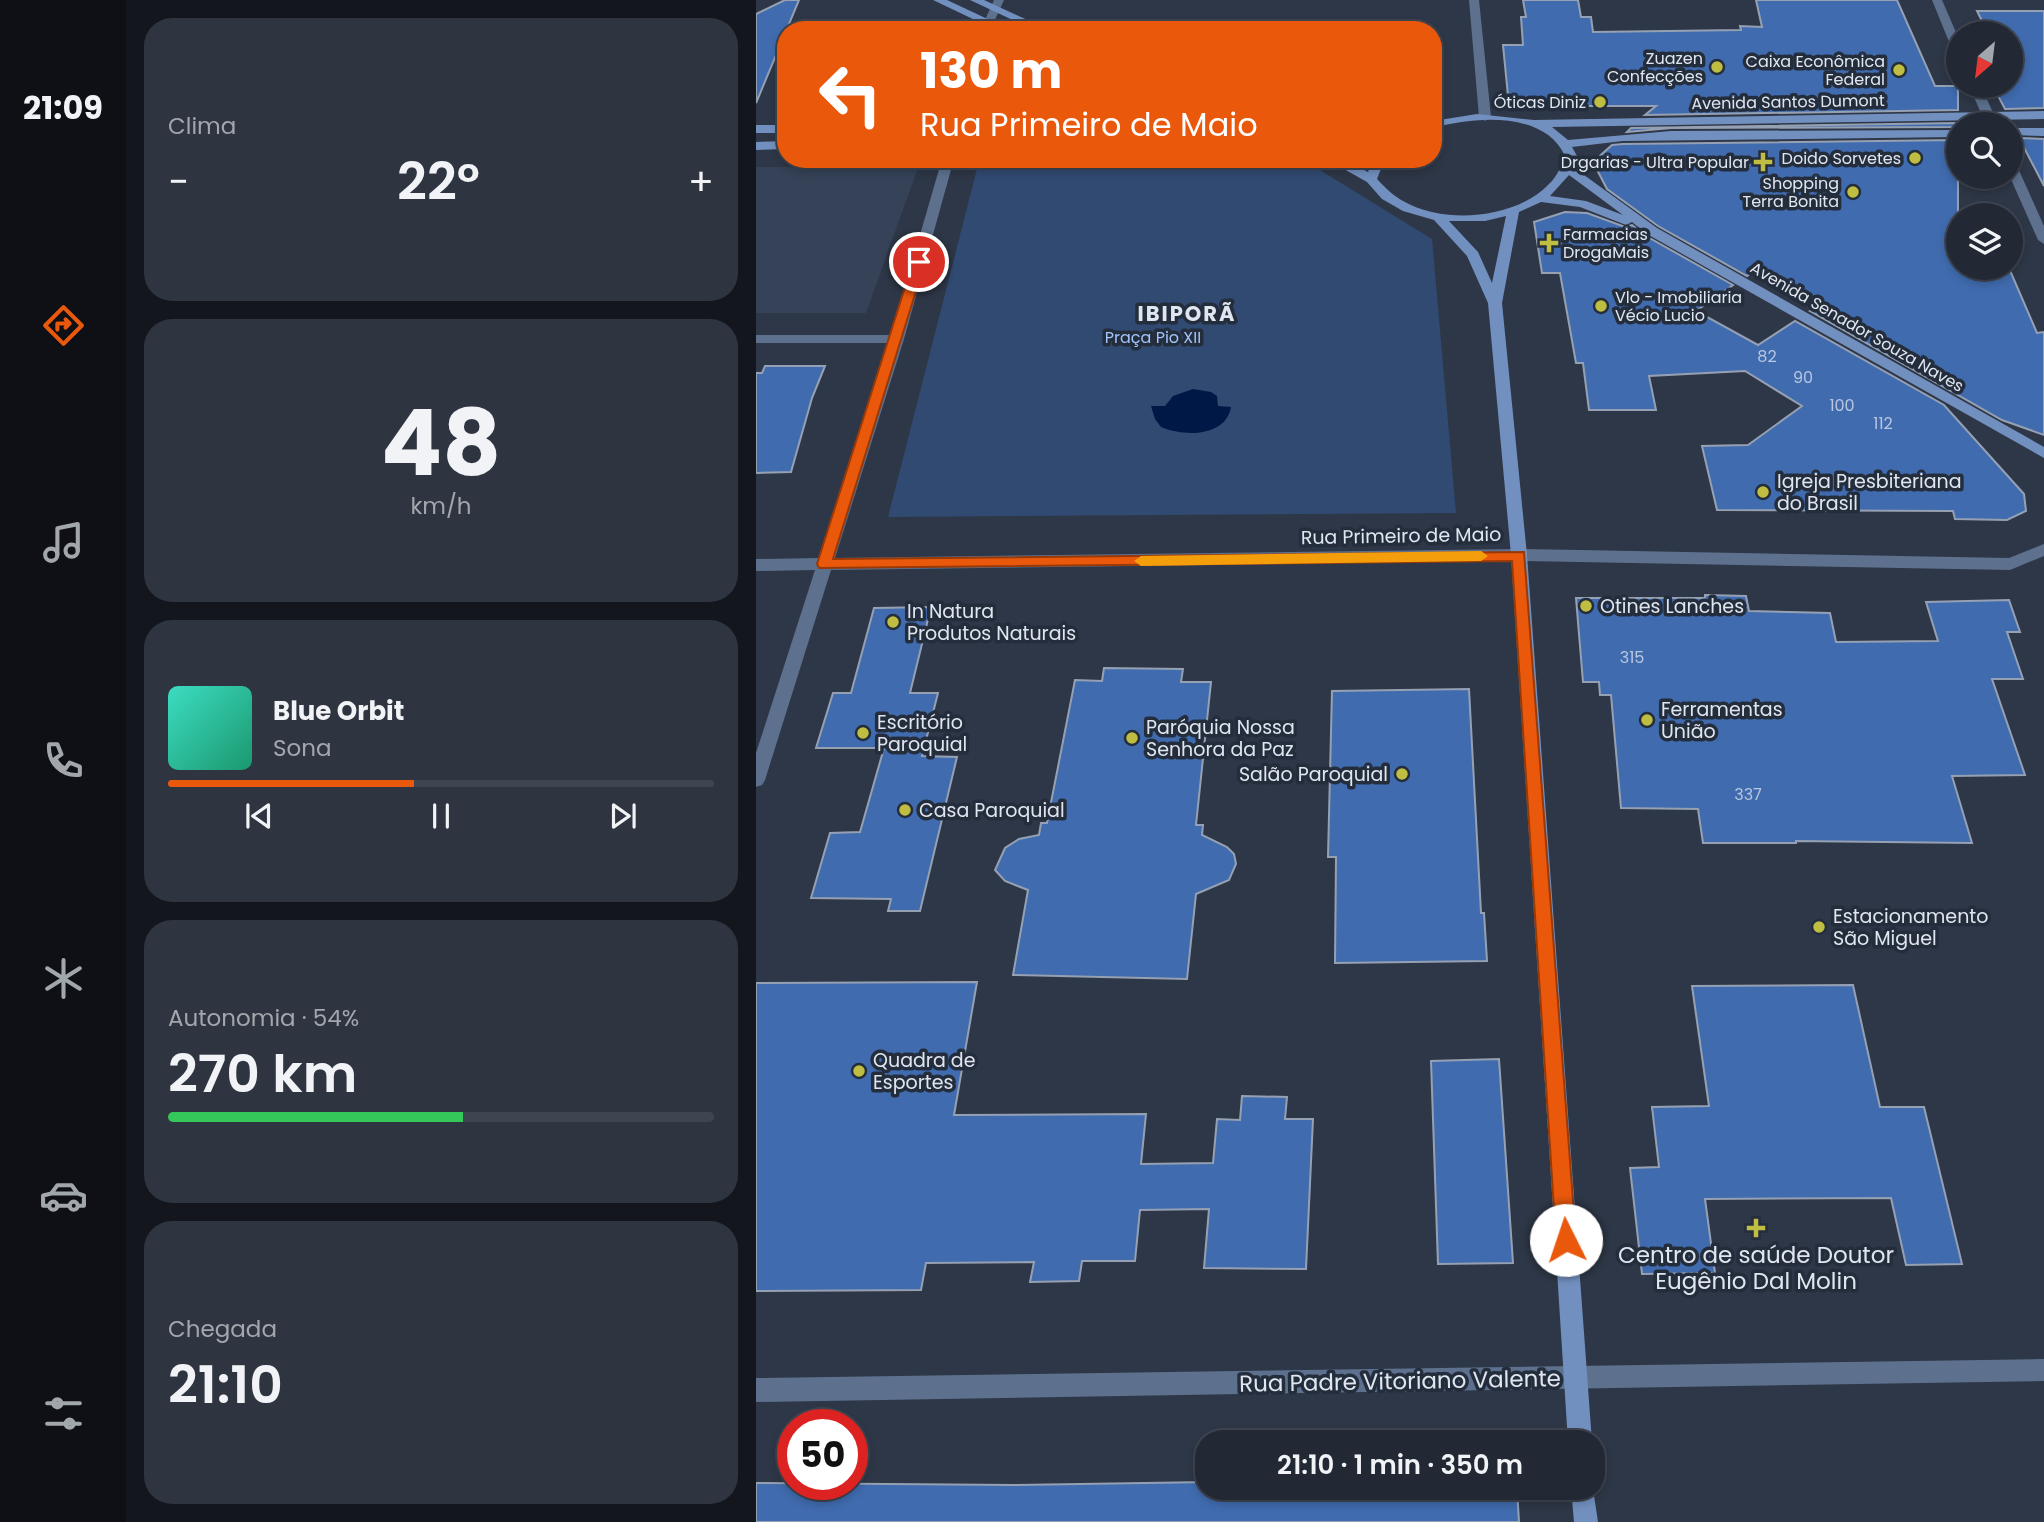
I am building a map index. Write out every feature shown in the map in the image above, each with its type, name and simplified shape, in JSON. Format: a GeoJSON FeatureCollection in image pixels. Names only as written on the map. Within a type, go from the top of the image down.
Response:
{"type":"FeatureCollection","features":[{"type":"Feature","properties":{"kind":"main road"},"geometry":{"type":"LineString","coordinates":[[937,0],[987,21]]}},
{"type":"Feature","properties":{"kind":"main road"},"geometry":{"type":"LineString","coordinates":[[975,0],[997,4],[1028,21]]}},
{"type":"Feature","properties":{"kind":"main road","name":"Avenida Santos Dumont"},"geometry":{"type":"LineString","coordinates":[[2023,117],[2044,115]]}},
{"type":"Feature","properties":{"kind":"main road"},"geometry":{"type":"LineString","coordinates":[[1350,168],[1371,179],[1379,191],[1412,211],[1439,218],[1478,217],[1513,211],[1539,198],[1553,187],[1567,168],[1571,156],[1566,144],[1554,132],[1533,124],[1485,117],[1442,121]]}},
{"type":"Feature","properties":{"kind":"main road","name":"Avenida Santos Dumont"},"geometry":{"type":"LineString","coordinates":[[1533,124],[1946,120]]}},
{"type":"Feature","properties":{"kind":"main road"},"geometry":{"type":"LineString","coordinates":[[756,129],[777,129]]}},
{"type":"Feature","properties":{"kind":"main road","name":"Avenida Santos Dumont"},"geometry":{"type":"LineString","coordinates":[[1566,144],[1623,137],[1671,135],[1946,132]]}},
{"type":"Feature","properties":{"kind":"main road"},"geometry":{"type":"LineString","coordinates":[[2023,132],[2044,132]]}},
{"type":"Feature","properties":{"kind":"main road"},"geometry":{"type":"LineString","coordinates":[[756,146],[777,145]]}},
{"type":"Feature","properties":{"kind":"main road"},"geometry":{"type":"LineString","coordinates":[[1371,179],[1375,168]]}},
{"type":"Feature","properties":{"kind":"main road"},"geometry":{"type":"LineString","coordinates":[[1567,168],[1652,231]]}},
{"type":"Feature","properties":{"kind":"main road"},"geometry":{"type":"LineString","coordinates":[[1539,198],[1582,204],[1652,231]]}},
{"type":"Feature","properties":{"kind":"main road"},"geometry":{"type":"LineString","coordinates":[[1513,211],[1495,303],[1519,555],[1579,1430]]}},
{"type":"Feature","properties":{"kind":"main road"},"geometry":{"type":"LineString","coordinates":[[1439,218],[1473,255],[1495,303]]}},
{"type":"Feature","properties":{"kind":"main road","name":"Avenida Senador Souza Naves"},"geometry":{"type":"LineString","coordinates":[[1652,231],[2044,453]]}},
{"type":"Feature","properties":{"kind":"main road"},"geometry":{"type":"LineString","coordinates":[[1584,1500],[1586,1522]]}},
{"type":"Feature","properties":{"kind":"street"},"geometry":{"type":"LineString","coordinates":[[1474,0],[1485,117]]}},
{"type":"Feature","properties":{"kind":"street"},"geometry":{"type":"LineString","coordinates":[[1937,0],[1946,21]]}},
{"type":"Feature","properties":{"kind":"street"},"geometry":{"type":"LineString","coordinates":[[989,21],[997,4]]}},
{"type":"Feature","properties":{"kind":"street"},"geometry":{"type":"LineString","coordinates":[[756,780],[897,339],[945,168]]}},
{"type":"Feature","properties":{"kind":"street"},"geometry":{"type":"LineString","coordinates":[[2021,189],[2044,240]]}},
{"type":"Feature","properties":{"kind":"street"},"geometry":{"type":"LineString","coordinates":[[756,339],[897,339]]}},
{"type":"Feature","properties":{"kind":"street","name":"Rua Primeiro de Maio"},"geometry":{"type":"LineString","coordinates":[[756,565],[1519,555],[2010,564],[2044,550]]}},
{"type":"Feature","properties":{"kind":"street","name":"Rua Padre Vitoriano Valente"},"geometry":{"type":"LineString","coordinates":[[756,1390],[2044,1370]]}},
{"type":"Feature","properties":{"kind":"shaded area"},"geometry":{"type":"Polygon","coordinates":[[[756,167],[918,168],[866,313],[756,313],[756,167]]]}},
{"type":"Feature","properties":{"kind":"shaded area"},"geometry":{"type":"Polygon","coordinates":[[[1193,389],[1211,392],[1217,396],[1218,406],[1231,407],[1228,417],[1213,429],[1203,432],[1181,432],[1161,427],[1151,406],[1165,406],[1173,396],[1193,389]]]}},
{"type":"Feature","properties":{"kind":"green space","name":"Praça Pio XII"},"geometry":{"type":"Polygon","coordinates":[[[977,168],[1317,168],[1432,239],[1456,513],[888,517],[977,168]]]}},
{"type":"Feature","properties":{"kind":"building"},"geometry":{"type":"Polygon","coordinates":[[[785,0],[799,0],[790,21],[777,21],[777,53],[756,103],[756,14],[785,0]]]}},
{"type":"Feature","properties":{"kind":"building"},"geometry":{"type":"Polygon","coordinates":[[[1523,0],[1578,0],[1581,17],[1591,17],[1593,32],[1741,30],[1740,26],[1762,27],[1756,0],[1897,0],[1935,86],[1946,86],[1946,98],[1958,98],[1958,110],[1645,115],[1656,106],[1509,106],[1503,45],[1523,45],[1521,17],[1526,17],[1523,0]]]}},
{"type":"Feature","properties":{"kind":"building"},"geometry":{"type":"Polygon","coordinates":[[[1977,11],[2044,11],[2044,108],[2005,109],[1999,98],[2023,98],[2023,21],[1982,21],[1977,11]]]}},
{"type":"Feature","properties":{"kind":"building"},"geometry":{"type":"Polygon","coordinates":[[[1946,123],[1946,127],[1671,128],[1627,132],[1631,128],[1946,123]]]}},
{"type":"Feature","properties":{"kind":"building"},"geometry":{"type":"Polygon","coordinates":[[[2023,138],[2044,139],[2044,186],[2023,146],[2023,138]]]}},
{"type":"Feature","properties":{"kind":"building"},"geometry":{"type":"Polygon","coordinates":[[[1946,140],[1946,189],[1958,189],[1958,203],[1946,203],[1946,280],[2014,280],[2037,333],[2044,332],[2044,435],[2002,420],[1810,311],[1822,304],[1758,268],[1747,276],[1658,226],[1607,189],[1593,162],[1612,145],[1946,140]]]}},
{"type":"Feature","properties":{"kind":"building"},"geometry":{"type":"Polygon","coordinates":[[[1565,212],[1587,213],[1625,227],[1632,225],[1646,236],[1733,285],[1696,311],[1758,345],[1795,321],[1944,405],[2024,494],[2026,511],[2007,520],[1955,519],[1953,511],[1717,510],[1702,446],[1748,445],[1802,406],[1745,371],[1649,376],[1656,410],[1589,410],[1583,363],[1576,363],[1560,273],[1542,273],[1534,222],[1565,212]]]}},
{"type":"Feature","properties":{"kind":"building"},"geometry":{"type":"Polygon","coordinates":[[[765,366],[825,366],[812,398],[791,472],[756,473],[756,373],[762,373],[765,366]]]}},
{"type":"Feature","properties":{"kind":"building"},"geometry":{"type":"Polygon","coordinates":[[[1705,595],[1746,596],[1749,611],[1830,613],[1836,642],[1938,641],[1926,602],[2009,600],[2020,632],[2007,632],[2023,679],[1992,679],[2025,775],[1952,776],[1972,843],[1703,843],[1698,809],[1621,808],[1611,695],[1600,695],[1599,682],[1583,682],[1576,598],[1705,598],[1705,595]]]}},
{"type":"Feature","properties":{"kind":"building"},"geometry":{"type":"Polygon","coordinates":[[[931,607],[910,693],[938,693],[922,756],[957,757],[920,911],[888,911],[891,899],[811,898],[830,833],[860,832],[884,748],[816,748],[833,693],[851,693],[874,608],[931,607]]]}},
{"type":"Feature","properties":{"kind":"building"},"geometry":{"type":"Polygon","coordinates":[[[1104,668],[1183,669],[1181,682],[1211,682],[1196,825],[1203,825],[1202,835],[1227,847],[1234,854],[1236,864],[1229,880],[1196,894],[1187,979],[1013,975],[1028,890],[1005,881],[995,870],[1005,848],[1019,839],[1039,835],[1041,823],[1047,823],[1075,680],[1102,681],[1104,668]]]}},
{"type":"Feature","properties":{"kind":"building","name":"Salão Paroquial"},"geometry":{"type":"Polygon","coordinates":[[[1469,689],[1481,913],[1484,913],[1487,961],[1335,963],[1336,857],[1328,857],[1332,691],[1469,689]]]}},
{"type":"Feature","properties":{"kind":"building"},"geometry":{"type":"Polygon","coordinates":[[[977,982],[954,1115],[1146,1114],[1141,1164],[1213,1163],[1217,1119],[1240,1120],[1242,1096],[1287,1097],[1285,1119],[1313,1119],[1306,1269],[1204,1268],[1209,1209],[1140,1210],[1135,1261],[1082,1261],[1079,1281],[1030,1282],[1034,1262],[926,1263],[921,1290],[756,1291],[756,983],[977,982]]]}},
{"type":"Feature","properties":{"kind":"building"},"geometry":{"type":"Polygon","coordinates":[[[1853,985],[1880,1107],[1924,1107],[1962,1264],[1906,1265],[1891,1198],[1705,1199],[1715,1273],[1642,1274],[1630,1168],[1659,1167],[1652,1107],[1709,1106],[1692,986],[1853,985]]]}},
{"type":"Feature","properties":{"kind":"building"},"geometry":{"type":"Polygon","coordinates":[[[1499,1059],[1513,1263],[1438,1264],[1431,1061],[1499,1059]]]}},
{"type":"Feature","properties":{"kind":"building"},"geometry":{"type":"Polygon","coordinates":[[[1195,1482],[1195,1500],[1518,1500],[1519,1522],[756,1522],[756,1483],[777,1483],[777,1500],[868,1500],[868,1484],[1195,1482]]]}},
{"type":"Feature","properties":{"kind":"slow traffic"},"geometry":{"type":"LineString","coordinates":[[1141,561],[1481,556]]}},
{"type":"Feature","properties":{"kind":"place","name":"Zuazen Confecções"},"geometry":{"type":"Point","coordinates":[1717,67]}},
{"type":"Feature","properties":{"kind":"place","name":"Caixa Econômica Federal"},"geometry":{"type":"Point","coordinates":[1899,70]}},
{"type":"Feature","properties":{"kind":"place","name":"Óticas Diniz"},"geometry":{"type":"Point","coordinates":[1600,102]}},
{"type":"Feature","properties":{"kind":"place","name":"Doido Sorvetes"},"geometry":{"type":"Point","coordinates":[1915,158]}},
{"type":"Feature","properties":{"kind":"place","name":"Drgarias - Ultra Popular"},"geometry":{"type":"Point","coordinates":[1763,162]}},
{"type":"Feature","properties":{"kind":"place","name":"Shopping Terra Bonita"},"geometry":{"type":"Point","coordinates":[1853,192]}},
{"type":"Feature","properties":{"kind":"place","name":"Farmacias DrogaMais"},"geometry":{"type":"Point","coordinates":[1549,243]}},
{"type":"Feature","properties":{"kind":"place","name":"Vlo - Imobiliaria Vécio Lucio"},"geometry":{"type":"Point","coordinates":[1601,306]}},
{"type":"Feature","properties":{"kind":"place","name":"Igreja Presbiteriana do Brasil"},"geometry":{"type":"Point","coordinates":[1763,492]}},
{"type":"Feature","properties":{"kind":"place","name":"Otines Lanches"},"geometry":{"type":"Point","coordinates":[1586,606]}},
{"type":"Feature","properties":{"kind":"place","name":"In Natura Produtos Naturais"},"geometry":{"type":"Point","coordinates":[893,622]}},
{"type":"Feature","properties":{"kind":"place","name":"Ferramentas União"},"geometry":{"type":"Point","coordinates":[1647,720]}},
{"type":"Feature","properties":{"kind":"place","name":"Escritório Paroquial"},"geometry":{"type":"Point","coordinates":[863,733]}},
{"type":"Feature","properties":{"kind":"place","name":"Paróquia Nossa Senhora da Paz"},"geometry":{"type":"Point","coordinates":[1132,738]}},
{"type":"Feature","properties":{"kind":"place","name":"Salão Paroquial"},"geometry":{"type":"Point","coordinates":[1402,774]}},
{"type":"Feature","properties":{"kind":"place","name":"Casa Paroquial"},"geometry":{"type":"Point","coordinates":[905,810]}},
{"type":"Feature","properties":{"kind":"place","name":"Estacionamento São Miguel"},"geometry":{"type":"Point","coordinates":[1819,927]}},
{"type":"Feature","properties":{"kind":"place","name":"Quadra de Esportes"},"geometry":{"type":"Point","coordinates":[859,1071]}},
{"type":"Feature","properties":{"kind":"place","name":"Centro de saúde Doutor Eugênio Dal Molin"},"geometry":{"type":"Point","coordinates":[1756,1228]}},
{"type":"Feature","properties":{"kind":"district","name":"IBIPORÃ"},"geometry":{"type":"Point","coordinates":[1187,313]}},
{"type":"Feature","properties":{"kind":"route"},"geometry":{"type":"LineString","coordinates":[[919,262],[897,339],[824,564],[1519,555],[1566,1240]]}}]}
